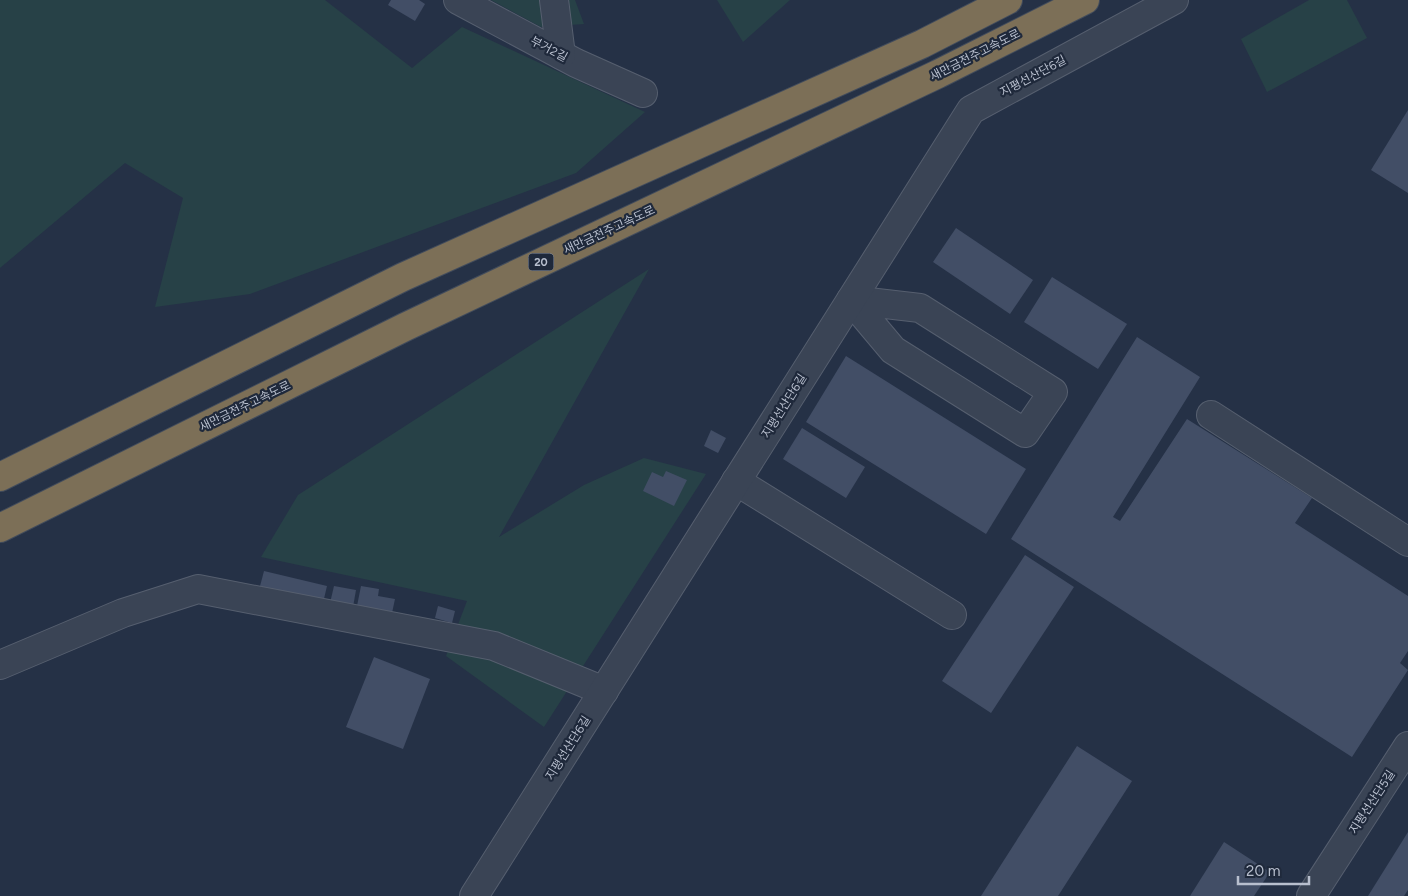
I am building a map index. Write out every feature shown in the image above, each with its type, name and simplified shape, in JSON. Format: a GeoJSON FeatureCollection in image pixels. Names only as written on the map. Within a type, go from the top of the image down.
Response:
{"type":"FeatureCollection","features":[{"type":"Feature","properties":{"kind":"highway"},"geometry":{"type":"LineString","coordinates":[[0,477],[403,277],[922,44],[1008,0]]}},
{"type":"Feature","properties":{"kind":"highway","name":"새만금전주고속도로"},"geometry":{"type":"LineString","coordinates":[[0,528],[405,327],[938,74],[1085,0]]}},
{"type":"Feature","properties":{"kind":"street","name":"부거2길"},"geometry":{"type":"LineString","coordinates":[[458,0],[561,55],[643,93]]}},
{"type":"Feature","properties":{"kind":"street"},"geometry":{"type":"LineString","coordinates":[[554,0],[561,55]]}},
{"type":"Feature","properties":{"kind":"street","name":"지평선산단6길"},"geometry":{"type":"LineString","coordinates":[[474,896],[971,110],[1174,0]]}},
{"type":"Feature","properties":{"kind":"street"},"geometry":{"type":"LineString","coordinates":[[851,300],[920,308],[1053,392],[1025,433],[893,350],[851,300]]}},
{"type":"Feature","properties":{"kind":"street"},"geometry":{"type":"LineString","coordinates":[[1210,415],[1408,542]]}},
{"type":"Feature","properties":{"kind":"street"},"geometry":{"type":"LineString","coordinates":[[736,481],[952,615]]}},
{"type":"Feature","properties":{"kind":"street"},"geometry":{"type":"LineString","coordinates":[[0,665],[123,613],[198,589],[494,646],[604,691]]}},
{"type":"Feature","properties":{"kind":"street","name":"지평선산단5길"},"geometry":{"type":"LineString","coordinates":[[1311,896],[1405,756]]}},
{"type":"Feature","properties":{"kind":"green space"},"geometry":{"type":"Polygon","coordinates":[[[0,0],[325,0],[412,68],[462,27],[645,112],[576,173],[250,294],[155,307],[183,198],[125,163],[0,268],[0,0]]]}},
{"type":"Feature","properties":{"kind":"green space"},"geometry":{"type":"Polygon","coordinates":[[[491,0],[575,0],[584,24],[541,27],[491,0]]]}},
{"type":"Feature","properties":{"kind":"green space"},"geometry":{"type":"Polygon","coordinates":[[[717,0],[790,0],[743,42],[717,0]]]}},
{"type":"Feature","properties":{"kind":"green space"},"geometry":{"type":"Polygon","coordinates":[[[1309,0],[1347,0],[1367,38],[1267,92],[1241,39],[1309,0]]]}},
{"type":"Feature","properties":{"kind":"green space"},"geometry":{"type":"Polygon","coordinates":[[[649,269],[499,537],[584,485],[644,458],[706,474],[544,727],[446,656],[467,601],[261,557],[298,495],[649,269]]]}},
{"type":"Feature","properties":{"kind":"building"},"geometry":{"type":"Polygon","coordinates":[[[391,0],[419,0],[425,4],[415,21],[388,5],[391,0]]]}},
{"type":"Feature","properties":{"kind":"building"},"geometry":{"type":"Polygon","coordinates":[[[1408,110],[1408,193],[1371,170],[1408,110]]]}},
{"type":"Feature","properties":{"kind":"building"},"geometry":{"type":"Polygon","coordinates":[[[956,228],[1033,280],[1010,314],[933,262],[956,228]]]}},
{"type":"Feature","properties":{"kind":"building"},"geometry":{"type":"Polygon","coordinates":[[[1052,277],[1127,324],[1098,369],[1024,322],[1052,277]]]}},
{"type":"Feature","properties":{"kind":"building"},"geometry":{"type":"Polygon","coordinates":[[[1137,337],[1200,377],[1113,517],[1120,521],[1187,419],[1312,498],[1295,523],[1408,596],[1408,651],[1400,663],[1408,670],[1352,757],[1011,539],[1137,337]]]}},
{"type":"Feature","properties":{"kind":"building"},"geometry":{"type":"Polygon","coordinates":[[[846,356],[1026,469],[986,534],[806,422],[846,356]]]}},
{"type":"Feature","properties":{"kind":"building"},"geometry":{"type":"Polygon","coordinates":[[[802,428],[865,467],[846,498],[783,459],[802,428]]]}},
{"type":"Feature","properties":{"kind":"building"},"geometry":{"type":"Polygon","coordinates":[[[711,430],[726,438],[718,453],[704,446],[711,430]]]}},
{"type":"Feature","properties":{"kind":"building"},"geometry":{"type":"Polygon","coordinates":[[[666,471],[687,480],[674,506],[643,491],[652,472],[663,477],[666,471]]]}},
{"type":"Feature","properties":{"kind":"building"},"geometry":{"type":"Polygon","coordinates":[[[1025,555],[1074,587],[991,713],[942,681],[1025,555]]]}},
{"type":"Feature","properties":{"kind":"building"},"geometry":{"type":"Polygon","coordinates":[[[264,571],[327,586],[323,603],[259,590],[264,571]]]}},
{"type":"Feature","properties":{"kind":"building"},"geometry":{"type":"Polygon","coordinates":[[[334,586],[356,590],[353,607],[330,603],[334,586]]]}},
{"type":"Feature","properties":{"kind":"building"},"geometry":{"type":"Polygon","coordinates":[[[361,586],[379,589],[378,596],[395,599],[392,613],[357,606],[361,586]]]}},
{"type":"Feature","properties":{"kind":"building"},"geometry":{"type":"Polygon","coordinates":[[[438,606],[455,611],[452,623],[435,618],[438,606]]]}},
{"type":"Feature","properties":{"kind":"building"},"geometry":{"type":"Polygon","coordinates":[[[374,657],[430,679],[403,749],[346,727],[374,657]]]}},
{"type":"Feature","properties":{"kind":"building"},"geometry":{"type":"Polygon","coordinates":[[[1077,746],[1132,781],[1058,896],[981,896],[1077,746]]]}},
{"type":"Feature","properties":{"kind":"building"},"geometry":{"type":"Polygon","coordinates":[[[1408,832],[1408,890],[1404,896],[1368,896],[1408,832]]]}},
{"type":"Feature","properties":{"kind":"building"},"geometry":{"type":"Polygon","coordinates":[[[1224,842],[1270,872],[1254,896],[1190,896],[1224,842]]]}}]}
